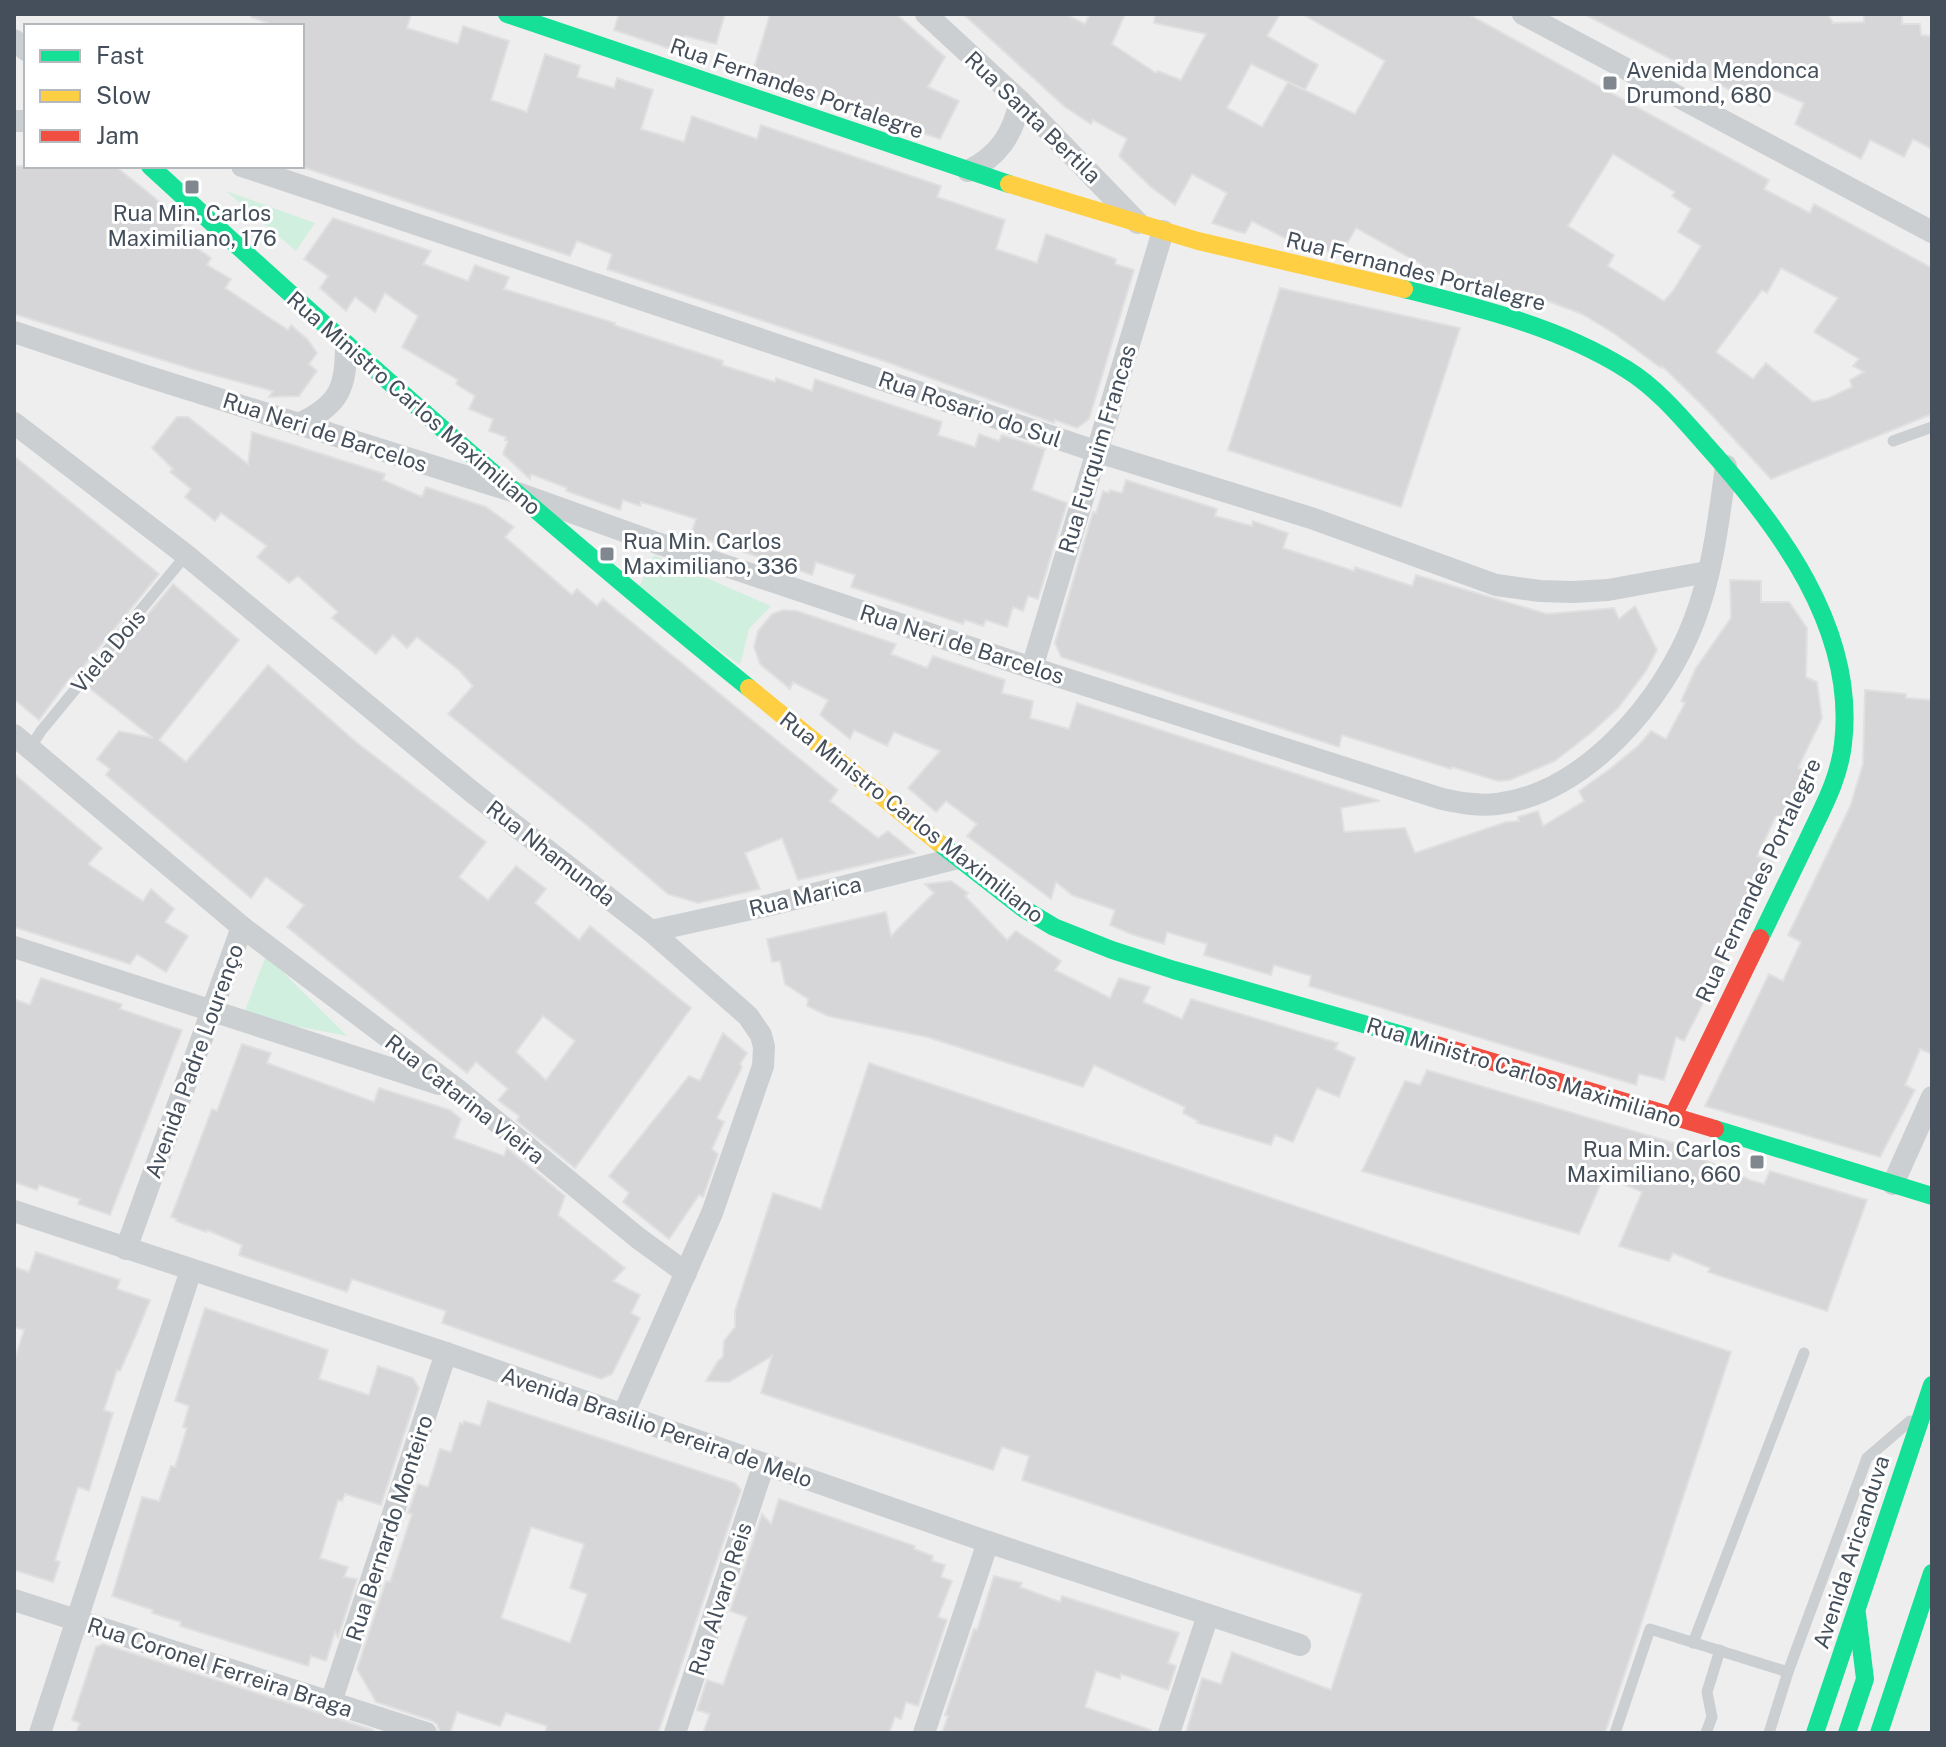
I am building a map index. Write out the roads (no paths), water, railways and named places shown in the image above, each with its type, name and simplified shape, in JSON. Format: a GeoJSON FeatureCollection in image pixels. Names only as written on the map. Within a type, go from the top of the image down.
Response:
{"type":"FeatureCollection","features":[{"type":"Feature","properties":{"kind":"main road","name":"Rua Fernandes Portalegre"},"geometry":{"type":"LineString","coordinates":[[507,14],[968,171],[1163,231],[1514,317],[1587,347],[1630,371],[1673,409],[1726,466],[1778,533],[1814,598],[1833,643],[1843,681],[1844,746],[1838,777],[1673,1116]]}},
{"type":"Feature","properties":{"kind":"main road","name":"Rua Ministro Carlos Maximiliano"},"geometry":{"type":"LineString","coordinates":[[152,168],[346,346],[630,592],[958,858],[1054,927],[1174,970],[1476,1056],[1932,1196]]}},
{"type":"Feature","properties":{"kind":"main road","name":"Avenida Aricanduva"},"geometry":{"type":"LineString","coordinates":[[1815,1733],[1932,1385]]}},
{"type":"Feature","properties":{"kind":"main road"},"geometry":{"type":"LineString","coordinates":[[1879,1733],[1932,1573]]}},
{"type":"Feature","properties":{"kind":"main road"},"geometry":{"type":"LineString","coordinates":[[1847,1733],[1865,1679],[1857,1614]]}},
{"type":"Feature","properties":{"kind":"street","name":"Rua Santa Bertila"},"geometry":{"type":"LineString","coordinates":[[926,14],[1020,101],[1138,223]]}},
{"type":"Feature","properties":{"kind":"street"},"geometry":{"type":"LineString","coordinates":[[1523,14],[1932,232]]}},
{"type":"Feature","properties":{"kind":"street"},"geometry":{"type":"LineString","coordinates":[[968,171],[1001,148],[1015,121],[1020,101]]}},
{"type":"Feature","properties":{"kind":"street","name":"Rua Rosario do Sul"},"geometry":{"type":"LineString","coordinates":[[248,168],[1095,451],[1311,518],[1496,585],[1540,591],[1608,590],[1707,572]]}},
{"type":"Feature","properties":{"kind":"street","name":"Rua Furquim Francas"},"geometry":{"type":"LineString","coordinates":[[1032,668],[1163,231]]}},
{"type":"Feature","properties":{"kind":"street","name":"Rua Neri de Barcelos"},"geometry":{"type":"LineString","coordinates":[[14,332],[512,491],[657,543],[1032,668],[1442,799],[1472,805],[1498,804],[1543,790],[1568,776],[1615,741],[1659,690],[1696,618],[1716,535],[1726,466]]}},
{"type":"Feature","properties":{"kind":"street"},"geometry":{"type":"LineString","coordinates":[[301,423],[319,414],[342,388],[346,346]]}},
{"type":"Feature","properties":{"kind":"street","name":"Rua Nhamunda"},"geometry":{"type":"LineString","coordinates":[[14,423],[186,555],[472,792],[651,931],[748,1016],[761,1035],[763,1066],[712,1213],[623,1415]]}},
{"type":"Feature","properties":{"kind":"street","name":"Avenida Padre Lourenço"},"geometry":{"type":"LineString","coordinates":[[22,742],[242,927],[126,1249]]}},
{"type":"Feature","properties":{"kind":"street","name":"Rua Marica"},"geometry":{"type":"LineString","coordinates":[[651,931],[958,858]]}},
{"type":"Feature","properties":{"kind":"street","name":"Rua Catarina Vieira"},"geometry":{"type":"LineString","coordinates":[[242,927],[458,1090],[638,1238],[686,1273]]}},
{"type":"Feature","properties":{"kind":"street"},"geometry":{"type":"LineString","coordinates":[[14,947],[458,1090]]}},
{"type":"Feature","properties":{"kind":"street"},"geometry":{"type":"LineString","coordinates":[[1893,1184],[1932,1097]]}},
{"type":"Feature","properties":{"kind":"street","name":"Avenida Brasilio Pereira de Melo"},"geometry":{"type":"LineString","coordinates":[[14,1211],[446,1353],[988,1542],[1300,1645]]}},
{"type":"Feature","properties":{"kind":"street"},"geometry":{"type":"LineString","coordinates":[[40,1733],[191,1270]]}},
{"type":"Feature","properties":{"kind":"street","name":"Rua Bernardo Monteiro"},"geometry":{"type":"LineString","coordinates":[[331,1702],[446,1353]]}},
{"type":"Feature","properties":{"kind":"street","name":"Rua Alvaro Reis"},"geometry":{"type":"LineString","coordinates":[[675,1733],[764,1464]]}},
{"type":"Feature","properties":{"kind":"street"},"geometry":{"type":"LineString","coordinates":[[924,1733],[988,1542]]}},
{"type":"Feature","properties":{"kind":"street","name":"Rua Coronel Ferreira Braga"},"geometry":{"type":"LineString","coordinates":[[14,1600],[426,1733]]}},
{"type":"Feature","properties":{"kind":"street"},"geometry":{"type":"LineString","coordinates":[[1169,1733],[1208,1615]]}},
{"type":"Feature","properties":{"kind":"lane"},"geometry":{"type":"LineString","coordinates":[[1893,441],[1932,427]]}},
{"type":"Feature","properties":{"kind":"lane","name":"Viela Dois"},"geometry":{"type":"LineString","coordinates":[[22,742],[41,731],[186,555]]}},
{"type":"Feature","properties":{"kind":"lane"},"geometry":{"type":"LineString","coordinates":[[1693,1643],[1804,1353]]}},
{"type":"Feature","properties":{"kind":"lane"},"geometry":{"type":"LineString","coordinates":[[1769,1733],[1788,1672],[1867,1458],[1925,1407]]}},
{"type":"Feature","properties":{"kind":"lane"},"geometry":{"type":"LineString","coordinates":[[1615,1733],[1650,1629],[1788,1672]]}},
{"type":"Feature","properties":{"kind":"lane"},"geometry":{"type":"LineString","coordinates":[[1706,1733],[1712,1717],[1707,1692],[1720,1650]]}},
{"type":"Feature","properties":{"kind":"place","name":"Avenida Mendonca Drumond, 680"},"geometry":{"type":"Point","coordinates":[1610,83]}},
{"type":"Feature","properties":{"kind":"place","name":"Rua Min. Carlos Maximiliano, 176"},"geometry":{"type":"Point","coordinates":[192,187]}},
{"type":"Feature","properties":{"kind":"place","name":"Rua Min. Carlos Maximiliano, 336"},"geometry":{"type":"Point","coordinates":[607,554]}},
{"type":"Feature","properties":{"kind":"place","name":"Rua Min. Carlos Maximiliano, 660"},"geometry":{"type":"Point","coordinates":[1757,1162]}}]}
